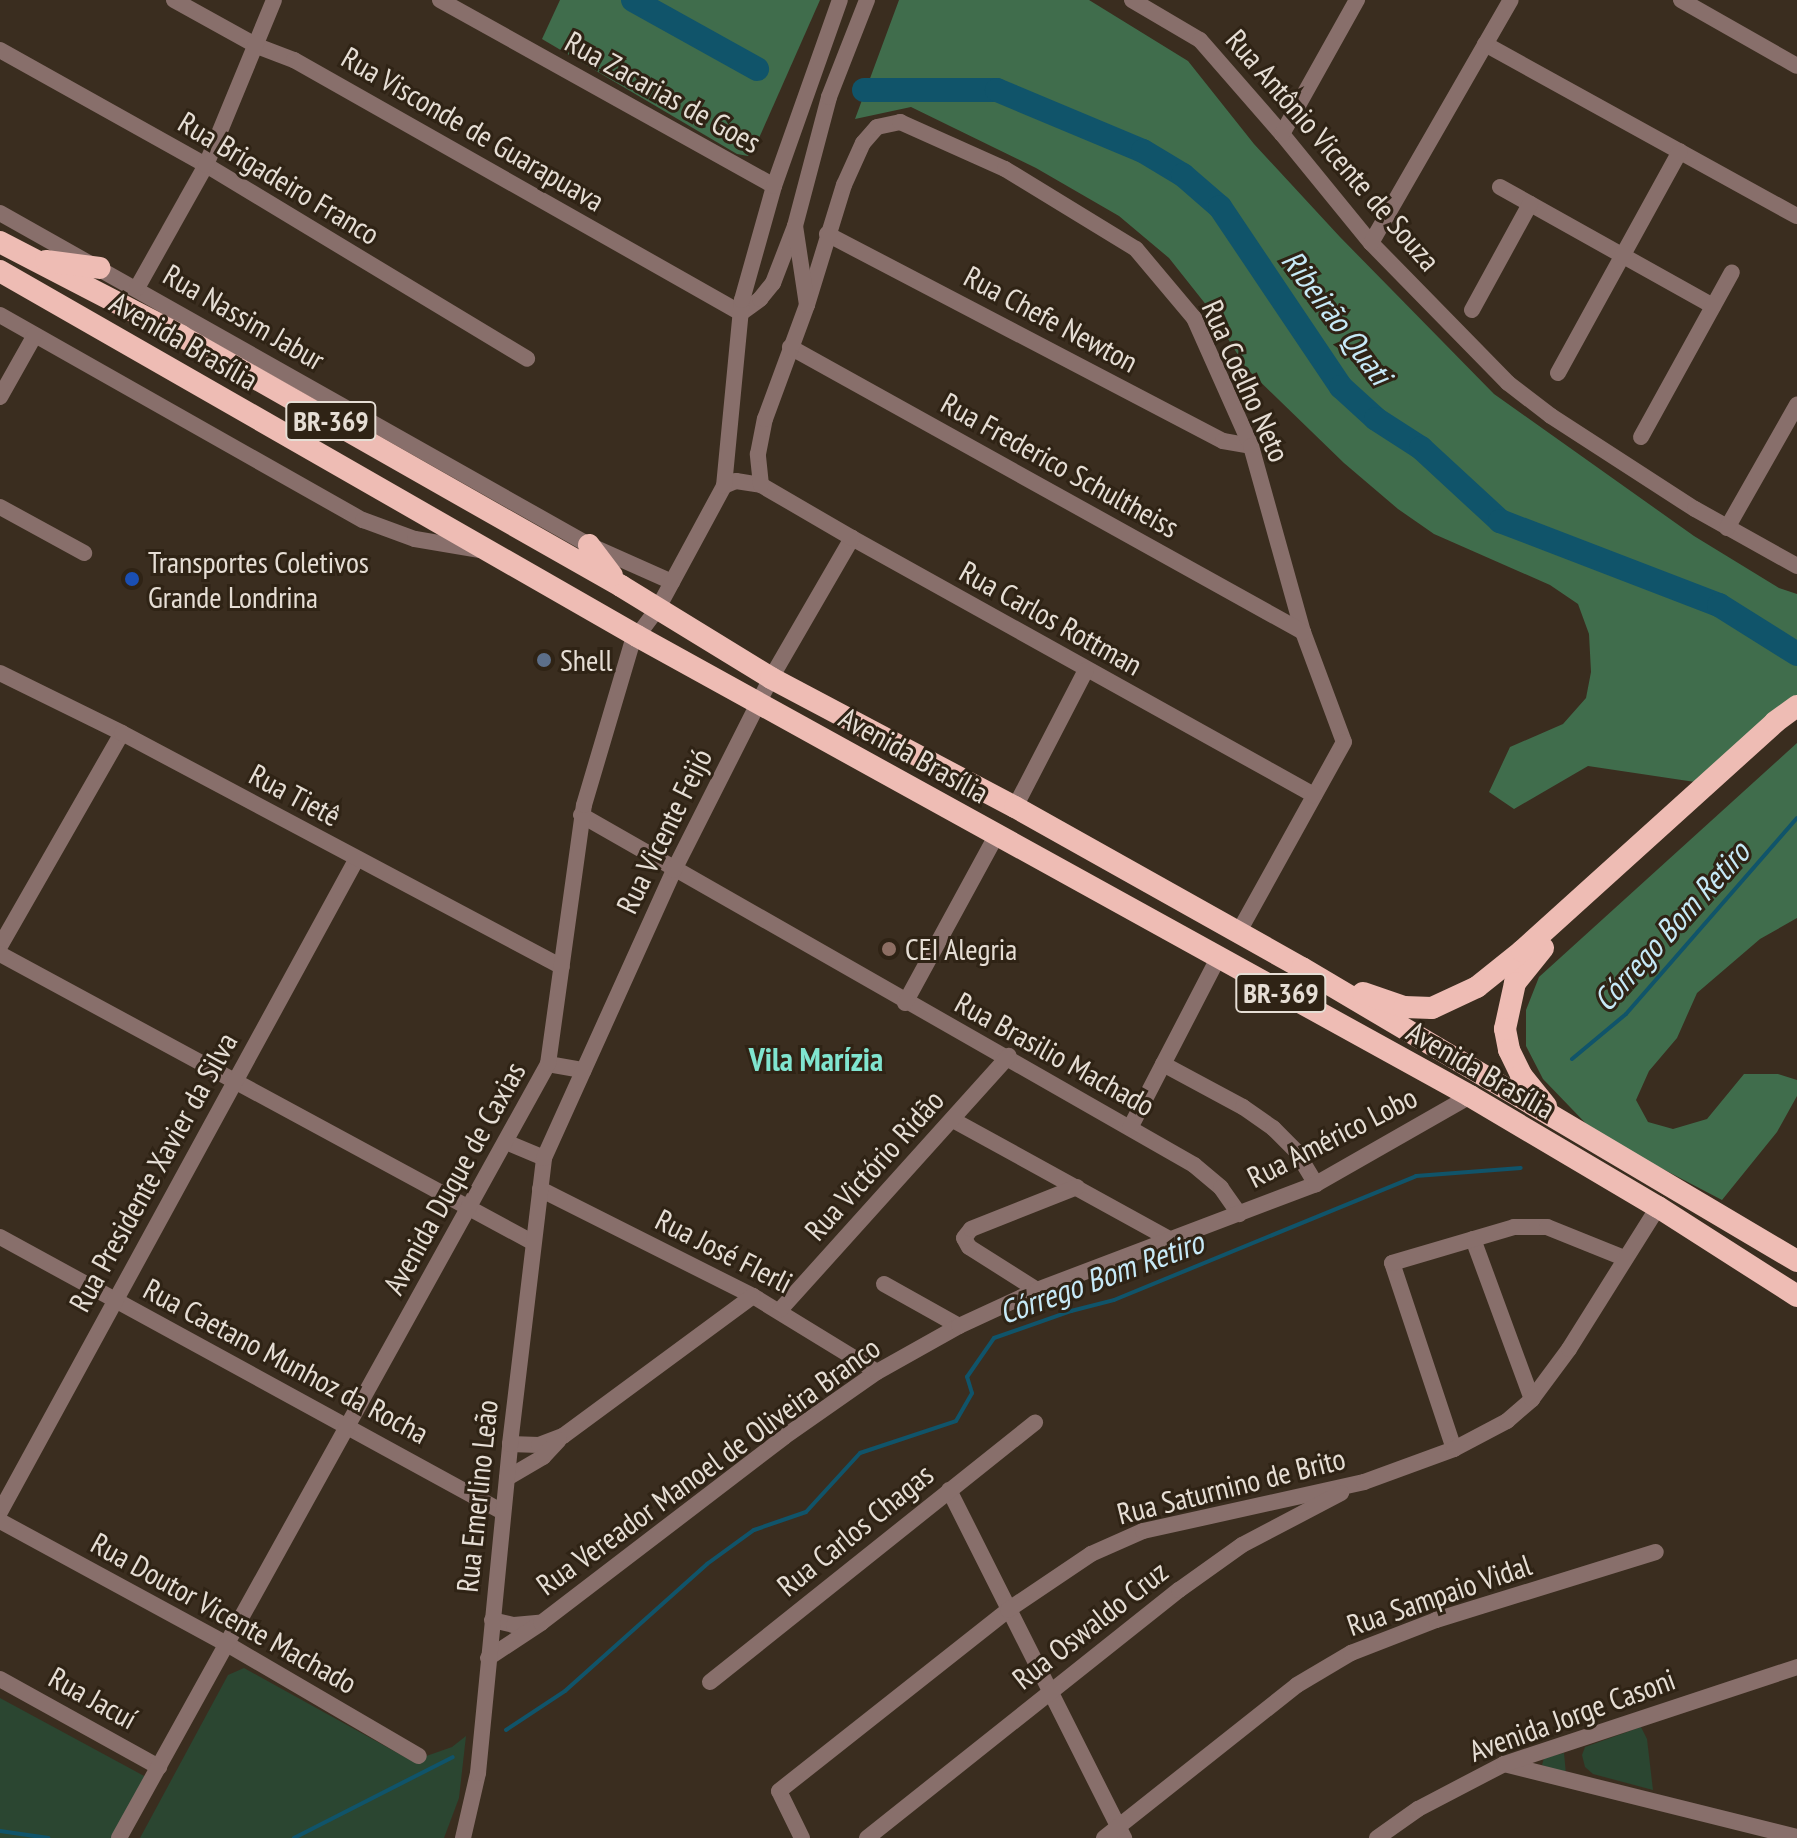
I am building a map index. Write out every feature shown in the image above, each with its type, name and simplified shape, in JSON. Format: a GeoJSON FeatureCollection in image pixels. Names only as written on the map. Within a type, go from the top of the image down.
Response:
{"type":"FeatureCollection","features":[{"type":"Feature","properties":{"kind":"highway","name":"Avenida Brasília"},"geometry":{"type":"LineString","coordinates":[[0,242],[181,336],[621,586],[771,678],[1015,807],[1302,968],[1797,1261]]}},
{"type":"Feature","properties":{"kind":"highway"},"geometry":{"type":"LineString","coordinates":[[31,259],[100,268]]}},
{"type":"Feature","properties":{"kind":"highway","name":"Avenida Brasília"},"geometry":{"type":"LineString","coordinates":[[0,271],[637,636],[1470,1096],[1658,1207],[1797,1296]]}},
{"type":"Feature","properties":{"kind":"highway"},"geometry":{"type":"LineString","coordinates":[[589,545],[621,586]]}},
{"type":"Feature","properties":{"kind":"highway"},"geometry":{"type":"LineString","coordinates":[[1302,968],[1404,1007],[1432,1008],[1456,1000],[1522,951],[1775,722],[1797,706]]}},
{"type":"Feature","properties":{"kind":"highway"},"geometry":{"type":"LineString","coordinates":[[1559,1121],[1527,1084],[1509,1050],[1505,1029],[1515,983],[1532,958],[1782,730],[1797,720]]}},
{"type":"Feature","properties":{"kind":"street","name":"Rua Visconde de Guarapuava"},"geometry":{"type":"LineString","coordinates":[[174,0],[257,46],[294,60],[741,313]]}},
{"type":"Feature","properties":{"kind":"street"},"geometry":{"type":"LineString","coordinates":[[137,288],[206,165],[274,0]]}},
{"type":"Feature","properties":{"kind":"street","name":"Rua Zacarias de Goes"},"geometry":{"type":"LineString","coordinates":[[440,0],[774,186]]}},
{"type":"Feature","properties":{"kind":"street","name":"Avenida Duque de Caxias"},"geometry":{"type":"LineString","coordinates":[[119,1838],[548,1064],[581,815],[632,643],[658,608],[724,486],[741,313],[774,186],[840,0]]}},
{"type":"Feature","properties":{"kind":"street"},"geometry":{"type":"LineString","coordinates":[[741,313],[760,299],[773,283],[795,226],[821,122],[867,0]]}},
{"type":"Feature","properties":{"kind":"street","name":"Rua Antônio Vicente de Souza"},"geometry":{"type":"LineString","coordinates":[[1132,0],[1200,40],[1371,243],[1508,383],[1551,416],[1727,528],[1797,566]]}},
{"type":"Feature","properties":{"kind":"street"},"geometry":{"type":"LineString","coordinates":[[1282,134],[1357,0]]}},
{"type":"Feature","properties":{"kind":"street"},"geometry":{"type":"LineString","coordinates":[[1371,243],[1511,0]]}},
{"type":"Feature","properties":{"kind":"street"},"geometry":{"type":"LineString","coordinates":[[1681,0],[1797,66]]}},
{"type":"Feature","properties":{"kind":"street"},"geometry":{"type":"LineString","coordinates":[[1485,44],[1797,216]]}},
{"type":"Feature","properties":{"kind":"street","name":"Rua Brigadeiro Franco"},"geometry":{"type":"LineString","coordinates":[[0,50],[206,165],[527,359]]}},
{"type":"Feature","properties":{"kind":"street","name":"Rua Coelho Neto"},"geometry":{"type":"LineString","coordinates":[[827,234],[863,143],[877,127],[900,122],[1005,169],[1136,249],[1194,318],[1251,446],[1303,632],[1344,742],[1314,795]]}},
{"type":"Feature","properties":{"kind":"street"},"geometry":{"type":"LineString","coordinates":[[1558,373],[1680,151]]}},
{"type":"Feature","properties":{"kind":"street"},"geometry":{"type":"LineString","coordinates":[[1500,187],[1713,306]]}},
{"type":"Feature","properties":{"kind":"street"},"geometry":{"type":"LineString","coordinates":[[1472,310],[1530,204]]}},
{"type":"Feature","properties":{"kind":"street","name":"Rua Nassim Jabur"},"geometry":{"type":"LineString","coordinates":[[0,213],[589,545],[672,582]]}},
{"type":"Feature","properties":{"kind":"street"},"geometry":{"type":"LineString","coordinates":[[795,226],[807,305]]}},
{"type":"Feature","properties":{"kind":"street"},"geometry":{"type":"LineString","coordinates":[[724,486],[736,481],[761,485],[758,454],[765,419],[807,305],[827,234]]}},
{"type":"Feature","properties":{"kind":"street","name":"Rua Chefe Newton"},"geometry":{"type":"LineString","coordinates":[[827,234],[1223,441],[1251,446]]}},
{"type":"Feature","properties":{"kind":"street"},"geometry":{"type":"LineString","coordinates":[[1641,437],[1732,272]]}},
{"type":"Feature","properties":{"kind":"street"},"geometry":{"type":"LineString","coordinates":[[0,315],[363,520],[415,539],[496,553]]}},
{"type":"Feature","properties":{"kind":"street"},"geometry":{"type":"LineString","coordinates":[[0,397],[35,335]]}},
{"type":"Feature","properties":{"kind":"street","name":"Rua Frederico Schultheiss"},"geometry":{"type":"LineString","coordinates":[[790,347],[1303,632]]}},
{"type":"Feature","properties":{"kind":"street"},"geometry":{"type":"LineString","coordinates":[[1727,528],[1795,414]]}},
{"type":"Feature","properties":{"kind":"street","name":"Rua Carlos Rottman"},"geometry":{"type":"LineString","coordinates":[[761,485],[1086,670],[1314,795]]}},
{"type":"Feature","properties":{"kind":"street"},"geometry":{"type":"LineString","coordinates":[[0,507],[84,553]]}},
{"type":"Feature","properties":{"kind":"street","name":"Rua Vicente Feijó"},"geometry":{"type":"LineString","coordinates":[[544,1158],[674,870],[771,678],[852,538]]}},
{"type":"Feature","properties":{"kind":"street"},"geometry":{"type":"LineString","coordinates":[[1015,807],[1086,670]]}},
{"type":"Feature","properties":{"kind":"street","name":"Rua Tietê"},"geometry":{"type":"LineString","coordinates":[[0,673],[122,733],[562,967]]}},
{"type":"Feature","properties":{"kind":"street"},"geometry":{"type":"LineString","coordinates":[[0,946],[8,914],[122,733]]}},
{"type":"Feature","properties":{"kind":"street"},"geometry":{"type":"LineString","coordinates":[[1238,933],[1314,795]]}},
{"type":"Feature","properties":{"kind":"street","name":"Rua Brasilio Machado"},"geometry":{"type":"LineString","coordinates":[[581,815],[905,1003],[1009,1056],[1130,1128],[1209,1176],[1239,1214]]}},
{"type":"Feature","properties":{"kind":"street"},"geometry":{"type":"LineString","coordinates":[[905,1003],[997,834]]}},
{"type":"Feature","properties":{"kind":"street","name":"Rua Presidente Xavier da Silva"},"geometry":{"type":"LineString","coordinates":[[0,1512],[356,860]]}},
{"type":"Feature","properties":{"kind":"street"},"geometry":{"type":"LineString","coordinates":[[0,954],[532,1242]]}},
{"type":"Feature","properties":{"kind":"street"},"geometry":{"type":"LineString","coordinates":[[1130,1128],[1218,958]]}},
{"type":"Feature","properties":{"kind":"street","name":"Rua Victório Ridão"},"geometry":{"type":"LineString","coordinates":[[780,1310],[1009,1056]]}},
{"type":"Feature","properties":{"kind":"street"},"geometry":{"type":"LineString","coordinates":[[548,1064],[583,1070]]}},
{"type":"Feature","properties":{"kind":"street"},"geometry":{"type":"LineString","coordinates":[[1163,1064],[1243,1107],[1273,1128],[1296,1151],[1316,1184]]}},
{"type":"Feature","properties":{"kind":"street","name":"Rua Américo Lobo"},"geometry":{"type":"LineString","coordinates":[[1173,1241],[1316,1184],[1470,1096]]}},
{"type":"Feature","properties":{"kind":"street"},"geometry":{"type":"LineString","coordinates":[[953,1120],[1173,1241]]}},
{"type":"Feature","properties":{"kind":"street"},"geometry":{"type":"LineString","coordinates":[[506,1142],[544,1158]]}},
{"type":"Feature","properties":{"kind":"street","name":"Rua Emerlino Leão"},"geometry":{"type":"LineString","coordinates":[[463,1838],[478,1773],[510,1444],[544,1158]]}},
{"type":"Feature","properties":{"kind":"street"},"geometry":{"type":"LineString","coordinates":[[1037,1290],[969,1247],[964,1238],[971,1229],[1077,1187]]}},
{"type":"Feature","properties":{"kind":"street","name":"Rua José FIerli"},"geometry":{"type":"LineString","coordinates":[[540,1189],[780,1310],[877,1372]]}},
{"type":"Feature","properties":{"kind":"street","name":"Rua Saturnino de Brito"},"geometry":{"type":"LineString","coordinates":[[802,1838],[779,1791],[1008,1610],[1091,1554],[1143,1531],[1364,1482],[1454,1449],[1507,1421],[1532,1399],[1569,1349],[1658,1207]]}},
{"type":"Feature","properties":{"kind":"street"},"geometry":{"type":"LineString","coordinates":[[1454,1449],[1392,1263],[1514,1227],[1547,1227],[1624,1258]]}},
{"type":"Feature","properties":{"kind":"street","name":"Rua Caetano Munhoz da Rocha"},"geometry":{"type":"LineString","coordinates":[[0,1237],[350,1425],[503,1512]]}},
{"type":"Feature","properties":{"kind":"street"},"geometry":{"type":"LineString","coordinates":[[1473,1239],[1532,1399]]}},
{"type":"Feature","properties":{"kind":"street","name":"Rua Vereador Manoel de Oliveira Branco"},"geometry":{"type":"LineString","coordinates":[[488,1658],[541,1623],[784,1437],[877,1372],[959,1326],[1037,1290],[1173,1241]]}},
{"type":"Feature","properties":{"kind":"street"},"geometry":{"type":"LineString","coordinates":[[884,1284],[959,1326]]}},
{"type":"Feature","properties":{"kind":"street"},"geometry":{"type":"LineString","coordinates":[[507,1478],[543,1457],[563,1436],[753,1296]]}},
{"type":"Feature","properties":{"kind":"street","name":"Rua Carlos Chagas"},"geometry":{"type":"LineString","coordinates":[[710,1682],[1035,1423]]}},
{"type":"Feature","properties":{"kind":"street"},"geometry":{"type":"LineString","coordinates":[[510,1444],[539,1445],[563,1436]]}},
{"type":"Feature","properties":{"kind":"street","name":"Rua Oswaldo Cruz"},"geometry":{"type":"LineString","coordinates":[[867,1838],[1179,1590],[1242,1545],[1364,1482]]}},
{"type":"Feature","properties":{"kind":"street"},"geometry":{"type":"LineString","coordinates":[[949,1490],[1121,1832]]}},
{"type":"Feature","properties":{"kind":"street","name":"Rua Doutor Vicente Machado"},"geometry":{"type":"LineString","coordinates":[[0,1521],[227,1644],[419,1756]]}},
{"type":"Feature","properties":{"kind":"street","name":"Rua Sampaio Vidal"},"geometry":{"type":"LineString","coordinates":[[1104,1838],[1121,1832],[1297,1685],[1351,1653],[1436,1620],[1656,1552]]}},
{"type":"Feature","properties":{"kind":"street","name":"Rua Vereador Manoel de Oliveira Branco"},"geometry":{"type":"LineString","coordinates":[[492,1620],[514,1625],[541,1623]]}},
{"type":"Feature","properties":{"kind":"street","name":"Avenida Jorge Casoni"},"geometry":{"type":"LineString","coordinates":[[1386,1835],[1428,1803],[1504,1764],[1797,1667]]}},
{"type":"Feature","properties":{"kind":"street","name":"Rua Jacuí"},"geometry":{"type":"LineString","coordinates":[[0,1679],[159,1767]]}},
{"type":"Feature","properties":{"kind":"street"},"geometry":{"type":"LineString","coordinates":[[1504,1764],[1797,1837]]}},
{"type":"Feature","properties":{"kind":"green space"},"geometry":{"type":"Polygon","coordinates":[[[560,0],[820,0],[755,147],[748,156],[737,154],[542,39],[560,0]]]}},
{"type":"Feature","properties":{"kind":"green space"},"geometry":{"type":"Polygon","coordinates":[[[899,0],[1089,0],[1188,61],[1254,144],[1494,394],[1694,536],[1779,588],[1797,594],[1797,697],[1695,782],[1588,766],[1514,809],[1489,792],[1510,747],[1563,724],[1586,698],[1591,672],[1589,634],[1578,604],[1550,585],[1434,534],[1398,509],[1344,463],[1246,368],[1211,311],[1169,258],[1119,216],[1036,168],[911,107],[855,119],[899,0]]]}},
{"type":"Feature","properties":{"kind":"green space"},"geometry":{"type":"Polygon","coordinates":[[[1797,743],[1797,918],[1760,939],[1697,993],[1677,1038],[1649,1071],[1636,1100],[1648,1122],[1673,1129],[1707,1119],[1744,1074],[1778,1074],[1797,1080],[1797,1096],[1777,1132],[1722,1200],[1596,1134],[1543,1079],[1526,1046],[1526,1010],[1539,977],[1797,743]]]}},
{"type":"Feature","properties":{"kind":"green space"},"geometry":{"type":"Polygon","coordinates":[[[244,1668],[412,1761],[452,1747],[466,1736],[459,1798],[444,1838],[140,1838],[228,1675],[244,1668]]]}},
{"type":"Feature","properties":{"kind":"green space"},"geometry":{"type":"Polygon","coordinates":[[[0,1698],[146,1777],[112,1838],[0,1838],[0,1698]]]}},
{"type":"Feature","properties":{"kind":"green space"},"geometry":{"type":"Polygon","coordinates":[[[1641,1727],[1647,1739],[1653,1790],[1593,1774],[1585,1767],[1582,1755],[1585,1747],[1641,1727]]]}},
{"type":"Feature","properties":{"kind":"green space"},"geometry":{"type":"Polygon","coordinates":[[[1564,1753],[1566,1774],[1542,1765],[1544,1758],[1564,1753]]]}},
{"type":"Feature","properties":{"kind":"waterway","name":"Ribeirão Quati"},"geometry":{"type":"LineString","coordinates":[[633,0],[757,69]]}},
{"type":"Feature","properties":{"kind":"waterway","name":"Ribeirão Quati"},"geometry":{"type":"LineString","coordinates":[[864,90],[997,90],[1143,151],[1183,175],[1220,207],[1341,387],[1376,419],[1421,448],[1500,521],[1719,605],[1797,654]]}},
{"type":"Feature","properties":{"kind":"waterway","name":"Córrego Bom Retiro"},"geometry":{"type":"LineString","coordinates":[[1572,1059],[1626,1014],[1797,818]]}},
{"type":"Feature","properties":{"kind":"waterway","name":"Córrego Bom Retiro"},"geometry":{"type":"LineString","coordinates":[[506,1730],[565,1691],[707,1564],[754,1530],[806,1512],[860,1453],[956,1421],[972,1393],[967,1377],[994,1338],[1071,1311],[1114,1300],[1416,1176],[1521,1168]]}},
{"type":"Feature","properties":{"kind":"waterway","name":"Córrego Bom Retiro"},"geometry":{"type":"LineString","coordinates":[[294,1838],[453,1757]]}},
{"type":"Feature","properties":{"kind":"waterway","name":"Córrego Bom Retiro"},"geometry":{"type":"LineString","coordinates":[[0,1831],[48,1838]]}},
{"type":"Feature","properties":{"kind":"place","name":"Transportes Coletivos Grande Londrina"},"geometry":{"type":"Point","coordinates":[132,579]}},
{"type":"Feature","properties":{"kind":"place","name":"Shell"},"geometry":{"type":"Point","coordinates":[544,660]}},
{"type":"Feature","properties":{"kind":"place","name":"CEI Alegria"},"geometry":{"type":"Point","coordinates":[889,949]}},
{"type":"Feature","properties":{"kind":"district","name":"Vila Marízia"},"geometry":{"type":"Point","coordinates":[816,1059]}}]}
